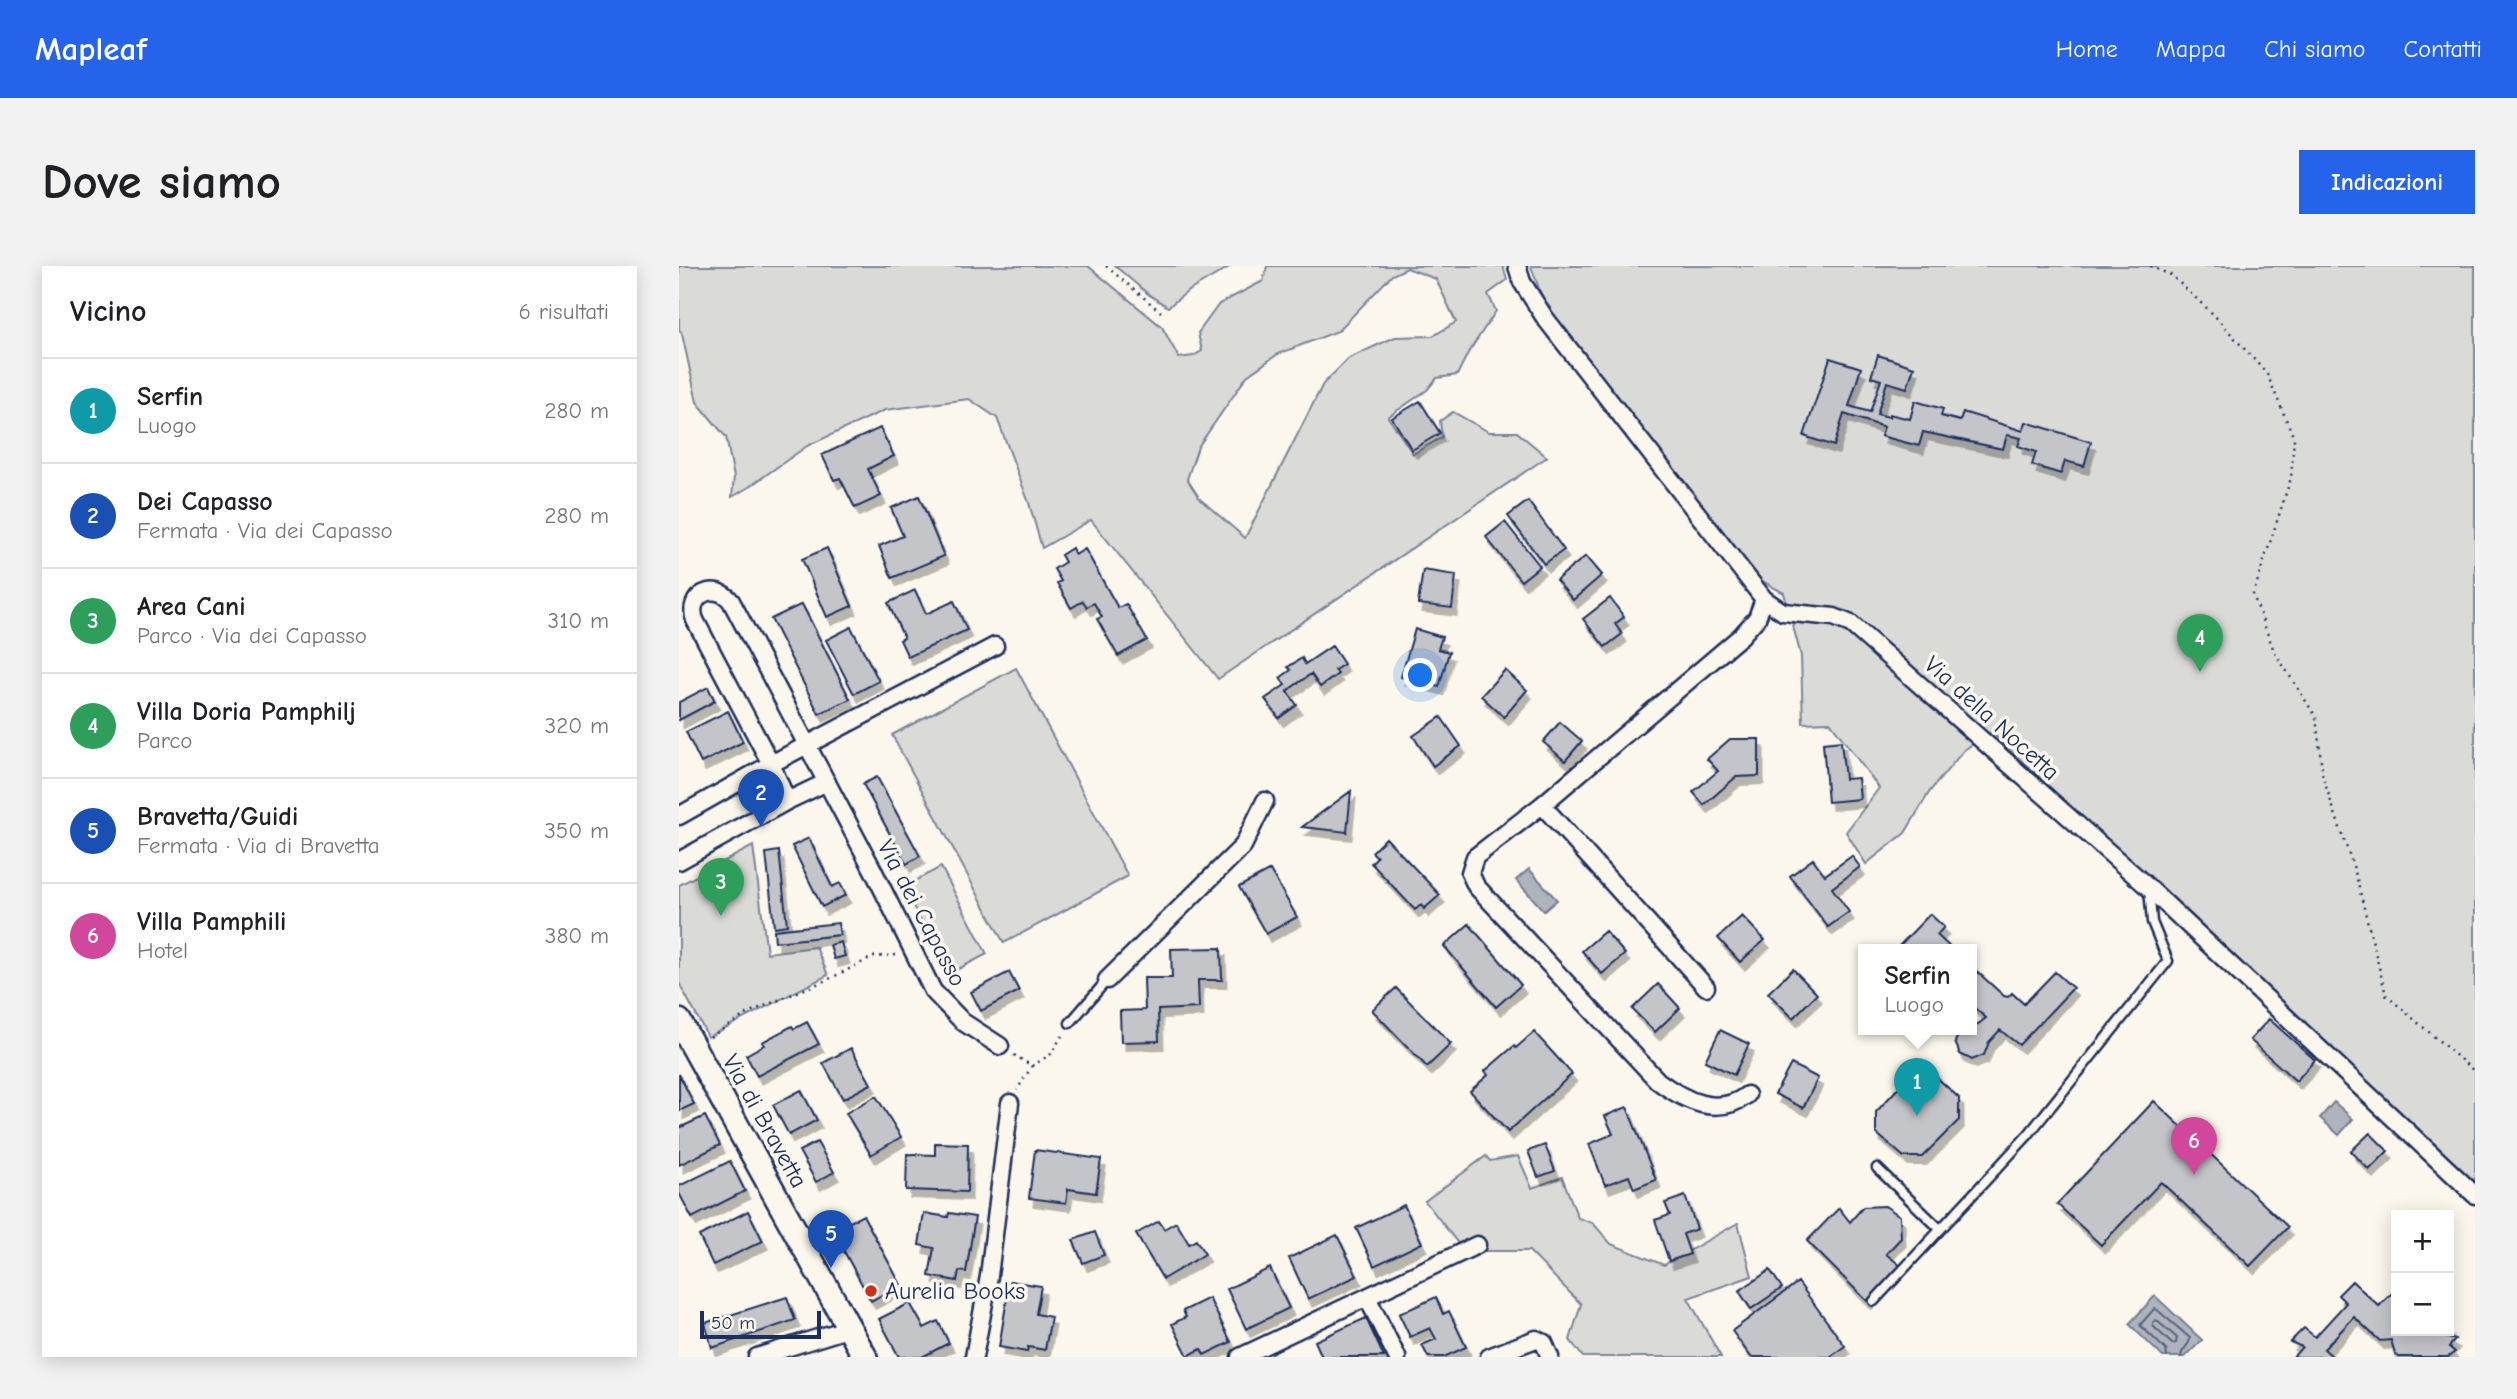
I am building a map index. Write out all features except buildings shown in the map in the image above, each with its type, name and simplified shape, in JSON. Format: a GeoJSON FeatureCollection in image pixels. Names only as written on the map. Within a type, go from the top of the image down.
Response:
{"type":"FeatureCollection","features":[{"type":"Feature","properties":{"kind":"main road","name":"Via di Bravetta"},"geometry":{"type":"LineString","coordinates":[[679,1021],[865,1357]]}},
{"type":"Feature","properties":{"kind":"street","name":"Via della Nocetta"},"geometry":{"type":"LineString","coordinates":[[1517,266],[1522,282],[1545,318],[1764,599],[1783,612],[1834,617],[1851,624],[2149,888],[2475,1195]]}},
{"type":"Feature","properties":{"kind":"street","name":"Via dei Capasso"},"geometry":{"type":"LineString","coordinates":[[787,801],[771,764],[695,620],[695,602],[704,593],[716,591],[731,601],[933,990],[963,1022],[1000,1046]]}},
{"type":"Feature","properties":{"kind":"street"},"geometry":{"type":"LineString","coordinates":[[1747,1095],[1735,1103],[1709,1107],[1692,1101],[1658,1081],[1476,886],[1470,873],[1475,857],[1542,806],[1741,636],[1757,618],[1764,599]]}},
{"type":"Feature","properties":{"kind":"street"},"geometry":{"type":"LineString","coordinates":[[679,816],[771,764],[995,646]]}},
{"type":"Feature","properties":{"kind":"street"},"geometry":{"type":"LineString","coordinates":[[679,861],[827,782]]}},
{"type":"Feature","properties":{"kind":"street"},"geometry":{"type":"LineString","coordinates":[[1107,980],[1243,846],[1265,802]]}},
{"type":"Feature","properties":{"kind":"street"},"geometry":{"type":"LineString","coordinates":[[1542,806],[1706,987]]}},
{"type":"Feature","properties":{"kind":"street"},"geometry":{"type":"LineString","coordinates":[[974,1357],[989,1276],[1010,1103]]}},
{"type":"Feature","properties":{"kind":"street"},"geometry":{"type":"LineString","coordinates":[[1240,1357],[1476,1245]]}},
{"type":"Feature","properties":{"kind":"street"},"geometry":{"type":"LineString","coordinates":[[1367,1297],[1397,1357]]}},
{"type":"Feature","properties":{"kind":"street"},"geometry":{"type":"LineString","coordinates":[[757,1357],[850,1328]]}},
{"type":"Feature","properties":{"kind":"street"},"geometry":{"type":"LineString","coordinates":[[1489,1357],[1536,1339],[1543,1343],[1550,1357]]}},
{"type":"Feature","properties":{"kind":"lane"},"geometry":{"type":"LineString","coordinates":[[1874,1301],[2028,1135],[2168,961],[2152,922],[2149,888]]}},
{"type":"Feature","properties":{"kind":"lane"},"geometry":{"type":"LineString","coordinates":[[1070,1023],[1107,980]]}},
{"type":"Feature","properties":{"kind":"lane"},"geometry":{"type":"LineString","coordinates":[[1877,1168],[1939,1228]]}},
{"type":"Feature","properties":{"kind":"path"},"geometry":{"type":"LineString","coordinates":[[1106,266],[1161,312]]}},
{"type":"Feature","properties":{"kind":"path"},"geometry":{"type":"LineString","coordinates":[[2150,266],[2171,275],[2214,315],[2267,374],[2294,438],[2291,478],[2253,595],[2274,651],[2316,717],[2323,778],[2354,872],[2386,995],[2475,1072]]}},
{"type":"Feature","properties":{"kind":"path"},"geometry":{"type":"LineString","coordinates":[[693,1047],[750,1012],[829,979],[873,957],[915,955]]}},
{"type":"Feature","properties":{"kind":"path"},"geometry":{"type":"LineString","coordinates":[[1010,1103],[1032,1066],[1051,1054],[1070,1023]]}},
{"type":"Feature","properties":{"kind":"path"},"geometry":{"type":"LineString","coordinates":[[1000,1046],[1032,1066]]}},
{"type":"Feature","properties":{"kind":"shaded area"},"geometry":{"type":"Polygon","coordinates":[[[679,266],[1088,266],[1162,327],[1179,358],[1193,356],[1202,351],[1198,333],[1219,304],[1263,281],[1267,266],[1503,266],[1507,280],[1488,294],[1496,311],[1457,375],[1437,378],[1427,390],[1388,417],[1413,454],[1442,437],[1440,421],[1453,412],[1489,432],[1517,432],[1547,457],[1218,679],[1091,520],[1042,548],[1029,503],[997,418],[969,399],[885,410],[807,446],[732,497],[734,477],[726,437],[697,402],[679,329],[679,266]],[[1407,268],[1392,275],[1338,331],[1278,354],[1247,376],[1198,447],[1187,479],[1200,499],[1245,538],[1323,384],[1349,358],[1395,337],[1433,336],[1456,322],[1436,279],[1407,268]]]}},
{"type":"Feature","properties":{"kind":"shaded area"},"geometry":{"type":"Polygon","coordinates":[[[1115,266],[1231,266],[1187,292],[1168,307],[1115,266]]]}},
{"type":"Feature","properties":{"kind":"shaded area"},"geometry":{"type":"Polygon","coordinates":[[[1531,266],[2475,266],[2475,1186],[1991,732],[1964,750],[1930,791],[1905,833],[1866,864],[1846,832],[1879,788],[1830,722],[1803,723],[1801,656],[1784,593],[1762,581],[1622,412],[1548,314],[1531,266]]]}},
{"type":"Feature","properties":{"kind":"shaded area"},"geometry":{"type":"Polygon","coordinates":[[[1016,668],[1128,876],[1004,943],[892,735],[1016,668]]]}},
{"type":"Feature","properties":{"kind":"shaded area"},"geometry":{"type":"Polygon","coordinates":[[[753,846],[767,953],[816,947],[828,975],[708,1037],[679,983],[679,885],[753,846]]]}},
{"type":"Feature","properties":{"kind":"shaded area"},"geometry":{"type":"Polygon","coordinates":[[[941,867],[987,954],[949,974],[903,887],[941,867]]]}},
{"type":"Feature","properties":{"kind":"shaded area"},"geometry":{"type":"Polygon","coordinates":[[[1486,1156],[1490,1161],[1518,1156],[1532,1188],[1562,1177],[1578,1218],[1593,1223],[1611,1244],[1664,1265],[1738,1223],[1752,1276],[1688,1298],[1721,1357],[1583,1357],[1570,1340],[1581,1304],[1529,1251],[1464,1251],[1425,1201],[1486,1156]]]}},
{"type":"Feature","properties":{"kind":"water"},"geometry":{"type":"Polygon","coordinates":[[[1529,869],[1557,900],[1544,911],[1516,880],[1529,869]]]}},
{"type":"Feature","properties":{"kind":"water"},"geometry":{"type":"Polygon","coordinates":[[[2334,1102],[2353,1119],[2339,1135],[2320,1118],[2334,1102]]]}},
{"type":"Feature","properties":{"kind":"water"},"geometry":{"type":"Polygon","coordinates":[[[2155,1296],[2202,1340],[2185,1357],[2163,1357],[2129,1324],[2155,1296]]]}},
{"type":"Feature","properties":{"kind":"place","name":"Villa Doria Pamphilj"},"geometry":{"type":"Point","coordinates":[2200,672]}},
{"type":"Feature","properties":{"kind":"place","name":"Dei Capasso"},"geometry":{"type":"Point","coordinates":[761,827]}},
{"type":"Feature","properties":{"kind":"place","name":"Area Cani"},"geometry":{"type":"Point","coordinates":[721,916]}},
{"type":"Feature","properties":{"kind":"place","name":"Serfin"},"geometry":{"type":"Point","coordinates":[1917,1116]}},
{"type":"Feature","properties":{"kind":"place","name":"Villa Pamphili"},"geometry":{"type":"Point","coordinates":[2194,1175]}},
{"type":"Feature","properties":{"kind":"place","name":"Bravetta/Guidi"},"geometry":{"type":"Point","coordinates":[831,1268]}},
{"type":"Feature","properties":{"kind":"place","name":"Aurelia Books"},"geometry":{"type":"Point","coordinates":[871,1291]}}]}
